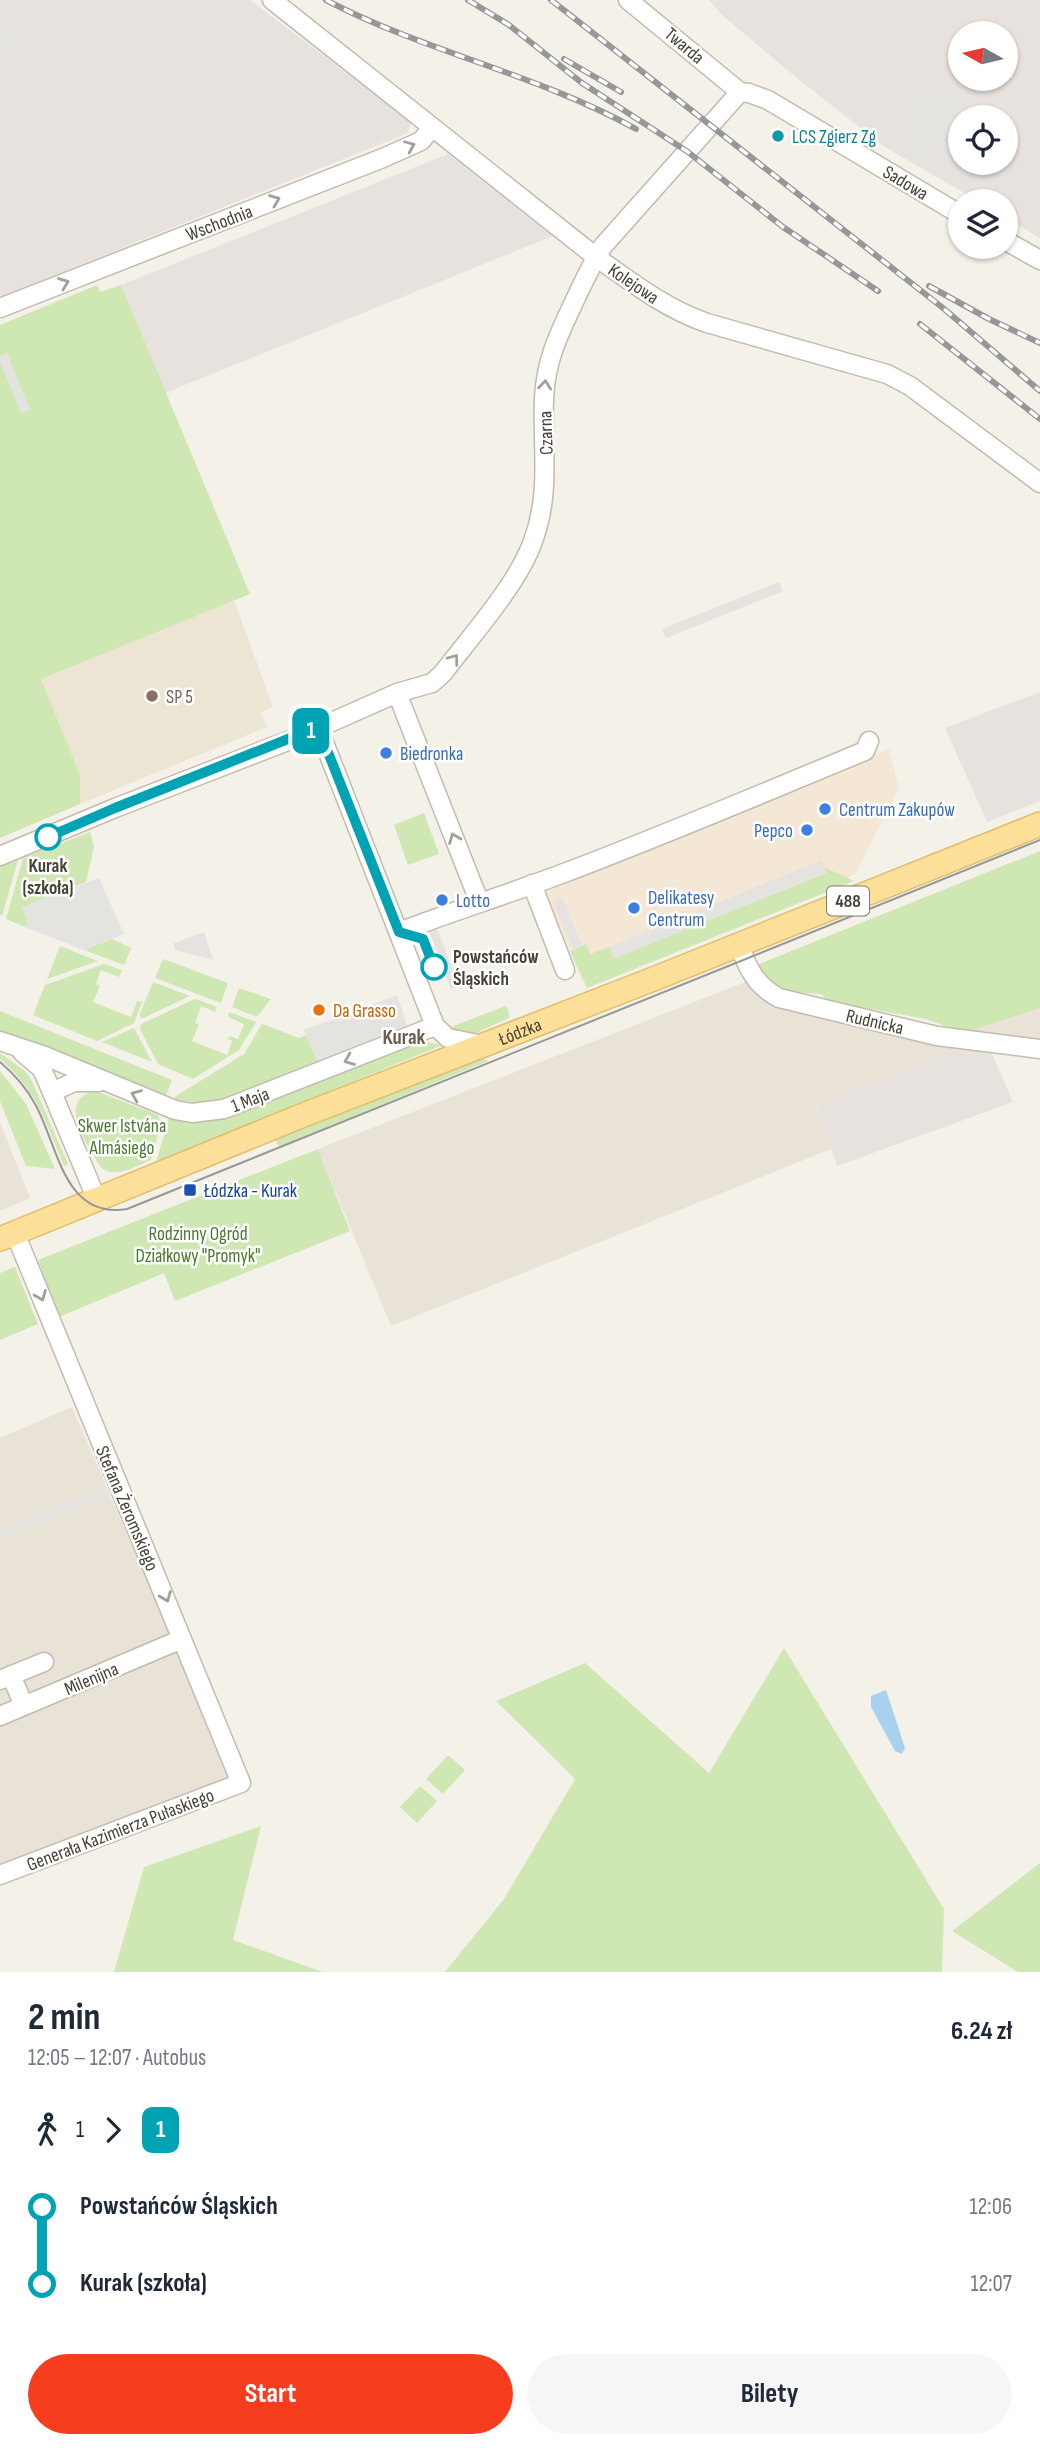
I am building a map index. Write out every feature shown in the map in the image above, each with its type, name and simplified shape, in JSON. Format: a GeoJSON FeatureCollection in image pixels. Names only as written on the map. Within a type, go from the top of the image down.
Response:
{"type":"FeatureCollection","features":[{"type":"Feature","properties":{"kind":"main road","name":"Łódzka"},"geometry":{"type":"LineString","coordinates":[[8,1236],[301,1116],[740,945],[1040,824]]}},
{"type":"Feature","properties":{"kind":"street","name":"Kolejowa"},"geometry":{"type":"LineString","coordinates":[[272,0],[596,257],[645,292],[687,316],[887,374],[910,386],[1040,483]]}},
{"type":"Feature","properties":{"kind":"street","name":"Twarda"},"geometry":{"type":"LineString","coordinates":[[628,0],[740,92]]}},
{"type":"Feature","properties":{"kind":"street","name":"Sadowa"},"geometry":{"type":"LineString","coordinates":[[740,92],[768,100],[948,207]]}},
{"type":"Feature","properties":{"kind":"street","name":"Czarna"},"geometry":{"type":"LineString","coordinates":[[318,727],[397,693],[432,683],[443,673],[514,578],[533,542],[543,504],[544,398],[548,362],[588,268],[603,246],[740,92]]}},
{"type":"Feature","properties":{"kind":"street","name":"Wschodnia"},"geometry":{"type":"LineString","coordinates":[[0,308],[383,158],[421,141],[432,128]]}},
{"type":"Feature","properties":{"kind":"street"},"geometry":{"type":"LineString","coordinates":[[1018,248],[1040,260]]}},
{"type":"Feature","properties":{"kind":"street"},"geometry":{"type":"LineString","coordinates":[[397,693],[479,901]]}},
{"type":"Feature","properties":{"kind":"street"},"geometry":{"type":"LineString","coordinates":[[0,856],[318,727],[435,1026],[448,1038],[484,1045]]}},
{"type":"Feature","properties":{"kind":"street"},"geometry":{"type":"LineString","coordinates":[[399,932],[645,841],[864,751],[869,741]]}},
{"type":"Feature","properties":{"kind":"street"},"geometry":{"type":"LineString","coordinates":[[532,884],[565,970]]}},
{"type":"Feature","properties":{"kind":"street","name":"Rudnicka"},"geometry":{"type":"LineString","coordinates":[[740,945],[755,979],[769,993],[779,998],[937,1036],[1040,1049]]}},
{"type":"Feature","properties":{"kind":"street","name":"1 Maja"},"geometry":{"type":"LineString","coordinates":[[6,1044],[45,1056],[175,1110],[192,1113],[213,1111],[242,1102],[435,1026]]}},
{"type":"Feature","properties":{"kind":"street","name":"1 Maja"},"geometry":{"type":"LineString","coordinates":[[6,1044],[32,1059],[41,1068],[97,1200]]}},
{"type":"Feature","properties":{"kind":"street"},"geometry":{"type":"LineString","coordinates":[[52,1091],[74,1083],[105,1082]]}},
{"type":"Feature","properties":{"kind":"street","name":"Stefana Żeromskiego"},"geometry":{"type":"LineString","coordinates":[[8,1236],[183,1639],[241,1783]]}},
{"type":"Feature","properties":{"kind":"street","name":"Milenijna"},"geometry":{"type":"LineString","coordinates":[[0,1716],[183,1639]]}},
{"type":"Feature","properties":{"kind":"street"},"geometry":{"type":"LineString","coordinates":[[24,1706],[6,1678],[44,1662]]}},
{"type":"Feature","properties":{"kind":"street","name":"Generała Kazimierza Pułaskiego"},"geometry":{"type":"LineString","coordinates":[[0,1875],[241,1783]]}},
{"type":"Feature","properties":{"kind":"shaded area"},"geometry":{"type":"Polygon","coordinates":[[[0,0],[250,0],[411,122],[408,133],[0,297],[0,0]]]}},
{"type":"Feature","properties":{"kind":"shaded area"},"geometry":{"type":"Polygon","coordinates":[[[709,0],[1040,0],[1040,238],[1018,225],[1018,189],[957,189],[885,147],[723,16],[709,0]]]}},
{"type":"Feature","properties":{"kind":"shaded area"},"geometry":{"type":"Polygon","coordinates":[[[3,3],[24,44],[0,55],[0,5],[3,3]]]}},
{"type":"Feature","properties":{"kind":"shaded area"},"geometry":{"type":"Polygon","coordinates":[[[948,81],[948,91],[957,91],[963,105],[948,105],[948,153],[920,165],[894,103],[948,81]]]}},
{"type":"Feature","properties":{"kind":"shaded area"},"geometry":{"type":"Polygon","coordinates":[[[448,154],[553,236],[165,393],[121,285],[448,154]]]}},
{"type":"Feature","properties":{"kind":"shaded area"},"geometry":{"type":"Polygon","coordinates":[[[7,353],[30,410],[21,413],[0,361],[0,356],[7,353]]]}},
{"type":"Feature","properties":{"kind":"shaded area"},"geometry":{"type":"Polygon","coordinates":[[[779,582],[783,591],[666,638],[662,629],[779,582]]]}},
{"type":"Feature","properties":{"kind":"shaded area"},"geometry":{"type":"Polygon","coordinates":[[[234,600],[273,707],[261,712],[267,727],[80,804],[80,775],[41,679],[234,600]]]}},
{"type":"Feature","properties":{"kind":"shaded area"},"geometry":{"type":"Polygon","coordinates":[[[1040,692],[1040,801],[987,822],[945,728],[1040,692]]]}},
{"type":"Feature","properties":{"kind":"shaded area"},"geometry":{"type":"Polygon","coordinates":[[[889,749],[899,788],[855,875],[583,982],[545,892],[889,749]]]}},
{"type":"Feature","properties":{"kind":"shaded area"},"geometry":{"type":"Polygon","coordinates":[[[822,860],[826,872],[614,959],[609,947],[822,860]]]}},
{"type":"Feature","properties":{"kind":"shaded area"},"geometry":{"type":"Polygon","coordinates":[[[99,878],[124,934],[84,950],[25,927],[27,921],[22,907],[99,878]]]}},
{"type":"Feature","properties":{"kind":"shaded area"},"geometry":{"type":"Polygon","coordinates":[[[562,897],[582,946],[573,950],[553,901],[562,897]]]}},
{"type":"Feature","properties":{"kind":"shaded area"},"geometry":{"type":"Polygon","coordinates":[[[436,926],[459,986],[451,989],[428,929],[436,926]]]}},
{"type":"Feature","properties":{"kind":"shaded area"},"geometry":{"type":"Polygon","coordinates":[[[204,932],[213,960],[175,950],[174,943],[204,932]]]}},
{"type":"Feature","properties":{"kind":"shaded area"},"geometry":{"type":"Polygon","coordinates":[[[748,981],[952,1043],[959,1050],[816,1105],[831,1149],[391,1326],[318,1149],[748,981]]]}},
{"type":"Feature","properties":{"kind":"shaded area"},"geometry":{"type":"Polygon","coordinates":[[[397,995],[407,1025],[318,1062],[304,1030],[397,995]]]}},
{"type":"Feature","properties":{"kind":"shaded area"},"geometry":{"type":"Polygon","coordinates":[[[1040,1008],[1040,1041],[964,1033],[1040,1008]]]}},
{"type":"Feature","properties":{"kind":"shaded area"},"geometry":{"type":"Polygon","coordinates":[[[964,1047],[990,1049],[1013,1102],[837,1166],[816,1105],[964,1047]]]}},
{"type":"Feature","properties":{"kind":"shaded area"},"geometry":{"type":"Polygon","coordinates":[[[0,1122],[30,1198],[0,1211],[0,1122]]]}},
{"type":"Feature","properties":{"kind":"shaded area"},"geometry":{"type":"Polygon","coordinates":[[[72,1407],[232,1777],[0,1866],[0,1438],[72,1407]]]}},
{"type":"Feature","properties":{"kind":"shaded area"},"geometry":{"type":"Polygon","coordinates":[[[97,1489],[101,1498],[0,1540],[0,1531],[97,1489]]]}},
{"type":"Feature","properties":{"kind":"green space"},"geometry":{"type":"Polygon","coordinates":[[[97,285],[100,292],[121,285],[250,594],[41,679],[80,775],[80,804],[0,838],[0,325],[97,285]]]}},
{"type":"Feature","properties":{"kind":"green space"},"geometry":{"type":"Polygon","coordinates":[[[424,813],[439,854],[408,865],[394,825],[424,813]]]}},
{"type":"Feature","properties":{"kind":"green space"},"geometry":{"type":"Polygon","coordinates":[[[90,832],[94,847],[86,882],[23,907],[27,921],[25,927],[6,919],[23,858],[90,832]]]}},
{"type":"Feature","properties":{"kind":"green space"},"geometry":{"type":"Polygon","coordinates":[[[1040,833],[1040,838],[751,954],[751,952],[1040,833]]]}},
{"type":"Feature","properties":{"kind":"green space"},"geometry":{"type":"Polygon","coordinates":[[[1040,851],[1040,1008],[964,1033],[926,1019],[826,1001],[822,994],[801,993],[799,999],[781,996],[754,966],[1040,851]]]}},
{"type":"Feature","properties":{"kind":"green space"},"geometry":{"type":"Polygon","coordinates":[[[18,860],[2,916],[0,867],[18,860]]]}},
{"type":"Feature","properties":{"kind":"green space"},"geometry":{"type":"Polygon","coordinates":[[[824,867],[854,881],[587,988],[570,951],[586,944],[590,954],[609,947],[614,958],[826,873],[824,867]]]}},
{"type":"Feature","properties":{"kind":"green space"},"geometry":{"type":"Polygon","coordinates":[[[112,939],[131,948],[124,965],[84,950],[112,939]]]}},
{"type":"Feature","properties":{"kind":"green space"},"geometry":{"type":"Polygon","coordinates":[[[60,946],[98,961],[47,979],[60,946]]]}},
{"type":"Feature","properties":{"kind":"green space"},"geometry":{"type":"Polygon","coordinates":[[[163,959],[228,983],[221,1003],[155,978],[163,959]]]}},
{"type":"Feature","properties":{"kind":"green space"},"geometry":{"type":"Polygon","coordinates":[[[104,964],[122,970],[119,977],[101,970],[96,984],[100,986],[93,1002],[131,1017],[137,1001],[142,1002],[134,1023],[97,1041],[33,1015],[45,985],[104,964]]]}},
{"type":"Feature","properties":{"kind":"green space"},"geometry":{"type":"Polygon","coordinates":[[[153,982],[190,996],[141,1019],[140,1014],[153,982]]]}},
{"type":"Feature","properties":{"kind":"green space"},"geometry":{"type":"Polygon","coordinates":[[[239,988],[271,999],[257,1017],[232,1007],[239,988]]]}},
{"type":"Feature","properties":{"kind":"green space"},"geometry":{"type":"Polygon","coordinates":[[[195,999],[217,1007],[215,1012],[201,1006],[195,1023],[199,1024],[192,1041],[227,1055],[232,1041],[228,1039],[230,1036],[238,1039],[244,1024],[228,1017],[229,1012],[256,1022],[239,1050],[193,1079],[158,1064],[140,1029],[141,1024],[195,999]]]}},
{"type":"Feature","properties":{"kind":"green space"},"geometry":{"type":"Polygon","coordinates":[[[505,1006],[509,1018],[474,1034],[462,1036],[446,1029],[505,1006]]]}},
{"type":"Feature","properties":{"kind":"green space"},"geometry":{"type":"Polygon","coordinates":[[[0,1011],[172,1080],[165,1098],[0,1031],[0,1011]]]}},
{"type":"Feature","properties":{"kind":"green space"},"geometry":{"type":"Polygon","coordinates":[[[262,1024],[299,1038],[306,1035],[319,1064],[228,1098],[191,1102],[174,1099],[244,1054],[262,1024]]]}},
{"type":"Feature","properties":{"kind":"green space"},"geometry":{"type":"Polygon","coordinates":[[[134,1028],[152,1062],[102,1042],[134,1028]]]}},
{"type":"Feature","properties":{"kind":"green space"},"geometry":{"type":"Polygon","coordinates":[[[420,1041],[443,1045],[156,1162],[169,1118],[199,1120],[404,1044],[420,1041]]]}},
{"type":"Feature","properties":{"kind":"green space"},"geometry":{"type":"Polygon","coordinates":[[[0,1053],[24,1070],[31,1079],[68,1164],[64,1166],[32,1095],[0,1059],[0,1053]]]}},
{"type":"Feature","properties":{"kind":"green space"},"geometry":{"type":"Polygon","coordinates":[[[482,1058],[488,1061],[279,1147],[275,1139],[482,1058]]]}},
{"type":"Feature","properties":{"kind":"green space"},"geometry":{"type":"Polygon","coordinates":[[[0,1071],[26,1104],[55,1169],[26,1166],[0,1101],[0,1071]]]}},
{"type":"Feature","properties":{"kind":"green space","name":"Skwer Istvána Almásiego"},"geometry":{"type":"Polygon","coordinates":[[[96,1091],[158,1115],[161,1123],[151,1160],[119,1172],[106,1171],[101,1167],[83,1136],[76,1113],[77,1103],[84,1095],[96,1091]]]}},
{"type":"Feature","properties":{"kind":"green space","name":"Rodzinny Ogród Działkowy \"Promyk\""},"geometry":{"type":"Polygon","coordinates":[[[318,1149],[350,1231],[175,1301],[164,1273],[59,1317],[38,1260],[318,1149]]]}},
{"type":"Feature","properties":{"kind":"green space"},"geometry":{"type":"Polygon","coordinates":[[[15,1267],[38,1324],[0,1340],[0,1273],[15,1267]]]}},
{"type":"Feature","properties":{"kind":"green space"},"geometry":{"type":"Polygon","coordinates":[[[784,1648],[944,1909],[942,1972],[445,1972],[504,1899],[575,1779],[496,1701],[585,1663],[709,1773],[784,1648]]]}},
{"type":"Feature","properties":{"kind":"green space"},"geometry":{"type":"Polygon","coordinates":[[[448,1755],[465,1770],[443,1794],[426,1779],[448,1755]]]}},
{"type":"Feature","properties":{"kind":"green space"},"geometry":{"type":"Polygon","coordinates":[[[420,1786],[437,1801],[417,1823],[400,1807],[420,1786]]]}},
{"type":"Feature","properties":{"kind":"green space"},"geometry":{"type":"Polygon","coordinates":[[[261,1826],[233,1940],[323,1972],[114,1972],[144,1867],[261,1826]]]}},
{"type":"Feature","properties":{"kind":"green space"},"geometry":{"type":"Polygon","coordinates":[[[1040,1863],[1040,1972],[1018,1972],[952,1931],[1040,1863]]]}},
{"type":"Feature","properties":{"kind":"water"},"geometry":{"type":"Polygon","coordinates":[[[886,1690],[905,1748],[902,1754],[895,1751],[871,1707],[871,1696],[886,1690]]]}},
{"type":"Feature","properties":{"kind":"tram line"},"geometry":{"type":"LineString","coordinates":[[0,1062],[31,1098],[43,1120],[57,1158],[76,1191],[89,1203],[106,1209],[127,1209],[1040,840]]}},
{"type":"Feature","properties":{"kind":"railway"},"geometry":{"type":"LineString","coordinates":[[326,0],[402,34],[560,93],[636,129]]}},
{"type":"Feature","properties":{"kind":"railway"},"geometry":{"type":"LineString","coordinates":[[468,0],[509,25],[582,83],[688,152],[783,227],[878,291]]}},
{"type":"Feature","properties":{"kind":"railway"},"geometry":{"type":"LineString","coordinates":[[551,0],[943,308],[1040,391]]}},
{"type":"Feature","properties":{"kind":"railway"},"geometry":{"type":"LineString","coordinates":[[564,59],[621,92]]}},
{"type":"Feature","properties":{"kind":"railway"},"geometry":{"type":"LineString","coordinates":[[929,286],[1040,343]]}},
{"type":"Feature","properties":{"kind":"railway"},"geometry":{"type":"LineString","coordinates":[[920,324],[1040,419]]}},
{"type":"Feature","properties":{"kind":"bus line","name":"1"},"geometry":{"type":"LineString","coordinates":[[48,837],[318,727],[399,932],[423,939],[434,967]]}},
{"type":"Feature","properties":{"kind":"place","name":"LCS Zgierz Zg"},"geometry":{"type":"Point","coordinates":[778,136]}},
{"type":"Feature","properties":{"kind":"place","name":"SP 5"},"geometry":{"type":"Point","coordinates":[152,696]}},
{"type":"Feature","properties":{"kind":"place","name":"Biedronka"},"geometry":{"type":"Point","coordinates":[386,753]}},
{"type":"Feature","properties":{"kind":"place","name":"Centrum Zakupów"},"geometry":{"type":"Point","coordinates":[825,809]}},
{"type":"Feature","properties":{"kind":"place","name":"Pepco"},"geometry":{"type":"Point","coordinates":[807,830]}},
{"type":"Feature","properties":{"kind":"place","name":"Kurak (szkoła)"},"geometry":{"type":"Point","coordinates":[48,837]}},
{"type":"Feature","properties":{"kind":"place","name":"Lotto"},"geometry":{"type":"Point","coordinates":[442,900]}},
{"type":"Feature","properties":{"kind":"place","name":"Delikatesy Centrum"},"geometry":{"type":"Point","coordinates":[634,908]}},
{"type":"Feature","properties":{"kind":"place","name":"Powstańców Śląskich"},"geometry":{"type":"Point","coordinates":[434,967]}},
{"type":"Feature","properties":{"kind":"place","name":"Da Grasso"},"geometry":{"type":"Point","coordinates":[319,1010]}},
{"type":"Feature","properties":{"kind":"place","name":"Łódzka - Kurak"},"geometry":{"type":"Point","coordinates":[190,1190]}},
{"type":"Feature","properties":{"kind":"district","name":"Kurak"},"geometry":{"type":"Point","coordinates":[404,1037]}}]}
